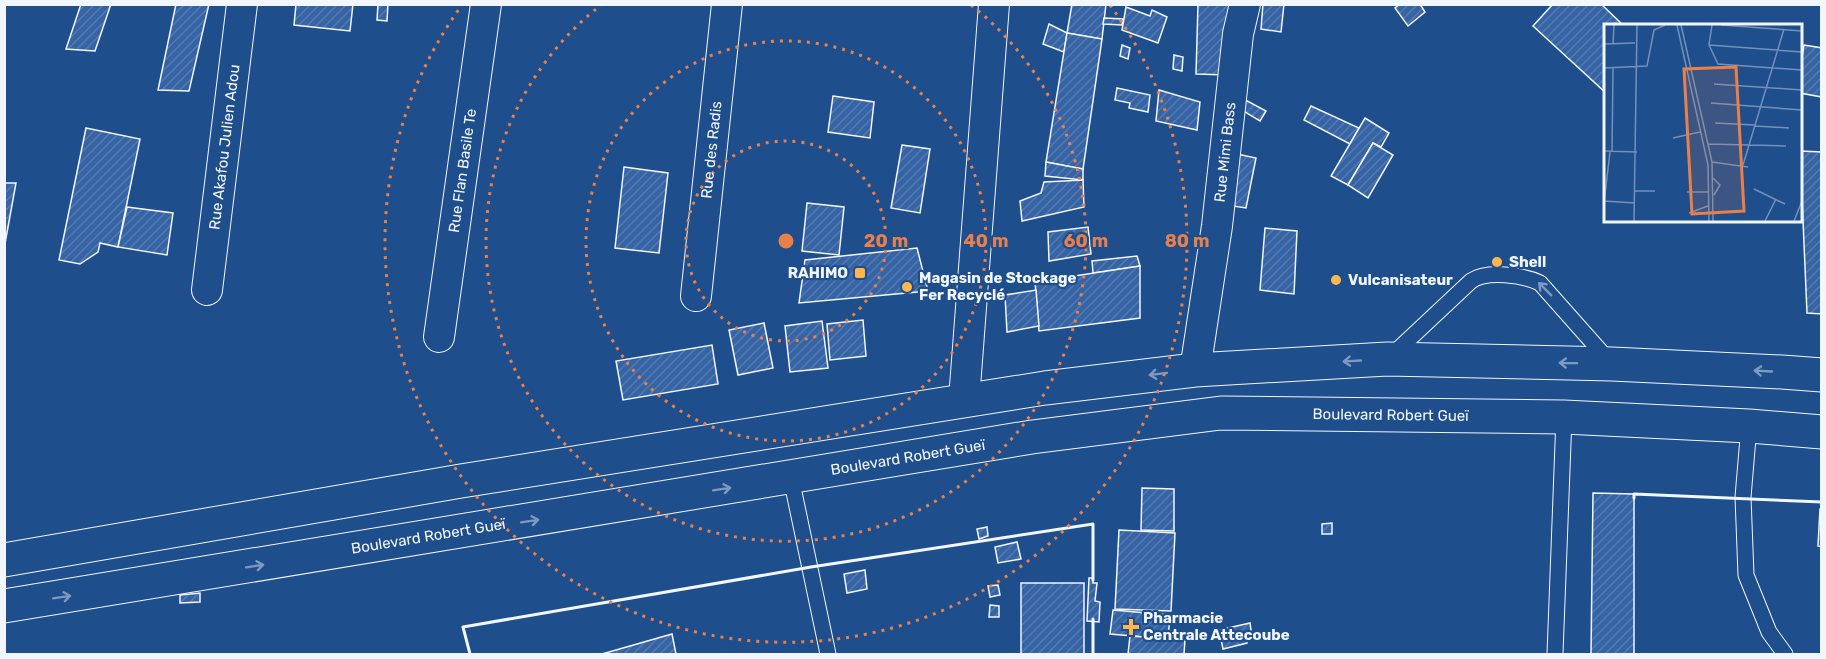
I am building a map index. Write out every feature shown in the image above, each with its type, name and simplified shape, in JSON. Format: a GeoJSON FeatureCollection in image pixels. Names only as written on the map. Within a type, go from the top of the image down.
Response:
{"type":"FeatureCollection","features":[{"type":"Feature","properties":{"kind":"main road"},"geometry":{"type":"LineString","coordinates":[[4,560],[473,479],[1045,387],[1195,370],[1387,359],[1612,364],[1821,375]]}},
{"type":"Feature","properties":{"kind":"main road","name":"Boulevard Robert Gueï"},"geometry":{"type":"LineString","coordinates":[[4,606],[1032,437],[1221,413],[1564,417],[1821,432]]}},
{"type":"Feature","properties":{"kind":"street","name":"Rue Akafou Julien Adou"},"geometry":{"type":"LineString","coordinates":[[207,290],[242,4]]}},
{"type":"Feature","properties":{"kind":"street","name":"Rue Flan Basile Te"},"geometry":{"type":"LineString","coordinates":[[439,337],[486,4]]}},
{"type":"Feature","properties":{"kind":"street","name":"Rue des Radis"},"geometry":{"type":"LineString","coordinates":[[696,296],[727,4]]}},
{"type":"Feature","properties":{"kind":"street"},"geometry":{"type":"LineString","coordinates":[[964,400],[994,4]]}},
{"type":"Feature","properties":{"kind":"street","name":"Rue Mimi Bass"},"geometry":{"type":"LineString","coordinates":[[1195,370],[1216,226],[1238,33],[1245,4]]}},
{"type":"Feature","properties":{"kind":"lane"},"geometry":{"type":"LineString","coordinates":[[1387,359],[1471,281],[1478,276],[1486,275],[1528,277],[1540,283],[1612,364]]}},
{"type":"Feature","properties":{"kind":"lane"},"geometry":{"type":"LineString","coordinates":[[1555,654],[1564,417]]}},
{"type":"Feature","properties":{"kind":"lane"},"geometry":{"type":"LineString","coordinates":[[1749,426],[1743,497],[1746,575],[1769,632],[1785,654]]}},
{"type":"Feature","properties":{"kind":"lane"},"geometry":{"type":"LineString","coordinates":[[791,478],[828,654]]}},
{"type":"Feature","properties":{"kind":"building"},"geometry":{"type":"Polygon","coordinates":[[[81,4],[111,4],[95,51],[66,49],[81,4]]]}},
{"type":"Feature","properties":{"kind":"building"},"geometry":{"type":"Polygon","coordinates":[[[176,4],[209,4],[189,91],[158,90],[176,4]]]}},
{"type":"Feature","properties":{"kind":"building"},"geometry":{"type":"Polygon","coordinates":[[[296,4],[353,4],[350,31],[294,25],[296,4]]]}},
{"type":"Feature","properties":{"kind":"building"},"geometry":{"type":"Polygon","coordinates":[[[378,4],[388,4],[387,21],[377,20],[378,4]]]}},
{"type":"Feature","properties":{"kind":"building"},"geometry":{"type":"Polygon","coordinates":[[[1072,4],[1106,4],[1102,39],[1067,33],[1072,4]]]}},
{"type":"Feature","properties":{"kind":"building"},"geometry":{"type":"Polygon","coordinates":[[[1198,4],[1229,4],[1227,75],[1196,74],[1198,4]]]}},
{"type":"Feature","properties":{"kind":"building"},"geometry":{"type":"Polygon","coordinates":[[[1263,4],[1284,4],[1281,32],[1261,29],[1263,4]]]}},
{"type":"Feature","properties":{"kind":"building"},"geometry":{"type":"Polygon","coordinates":[[[1400,4],[1420,4],[1425,12],[1408,26],[1395,8],[1400,4]]]}},
{"type":"Feature","properties":{"kind":"building"},"geometry":{"type":"Polygon","coordinates":[[[1553,4],[1601,4],[1622,24],[1604,24],[1604,91],[1533,26],[1553,4]]]}},
{"type":"Feature","properties":{"kind":"building"},"geometry":{"type":"Polygon","coordinates":[[[1126,7],[1150,16],[1152,10],[1167,17],[1158,43],[1122,30],[1126,7]]]}},
{"type":"Feature","properties":{"kind":"building"},"geometry":{"type":"Polygon","coordinates":[[[1104,18],[1123,19],[1122,25],[1103,24],[1104,18]]]}},
{"type":"Feature","properties":{"kind":"building"},"geometry":{"type":"Polygon","coordinates":[[[1049,24],[1067,33],[1064,52],[1043,44],[1049,24]]]}},
{"type":"Feature","properties":{"kind":"building"},"geometry":{"type":"Polygon","coordinates":[[[1067,33],[1102,39],[1083,169],[1046,162],[1067,33]]]}},
{"type":"Feature","properties":{"kind":"building"},"geometry":{"type":"Polygon","coordinates":[[[1122,45],[1130,48],[1128,59],[1120,56],[1122,45]]]}},
{"type":"Feature","properties":{"kind":"building"},"geometry":{"type":"Polygon","coordinates":[[[1804,45],[1822,48],[1822,97],[1802,93],[1804,45]]]}},
{"type":"Feature","properties":{"kind":"building"},"geometry":{"type":"Polygon","coordinates":[[[1174,55],[1183,57],[1182,71],[1173,69],[1174,55]]]}},
{"type":"Feature","properties":{"kind":"building"},"geometry":{"type":"Polygon","coordinates":[[[1117,88],[1150,95],[1148,112],[1129,108],[1130,103],[1115,100],[1117,88]]]}},
{"type":"Feature","properties":{"kind":"building"},"geometry":{"type":"Polygon","coordinates":[[[1159,90],[1200,102],[1197,130],[1156,121],[1159,90]]]}},
{"type":"Feature","properties":{"kind":"building"},"geometry":{"type":"Polygon","coordinates":[[[833,96],[874,102],[870,138],[828,132],[833,96]]]}},
{"type":"Feature","properties":{"kind":"building"},"geometry":{"type":"Polygon","coordinates":[[[1238,96],[1266,111],[1260,121],[1235,106],[1238,96]]]}},
{"type":"Feature","properties":{"kind":"building"},"geometry":{"type":"Polygon","coordinates":[[[1311,106],[1359,128],[1350,144],[1304,120],[1311,106]]]}},
{"type":"Feature","properties":{"kind":"building"},"geometry":{"type":"Polygon","coordinates":[[[1365,118],[1389,133],[1381,147],[1373,143],[1348,185],[1331,176],[1365,118]]]}},
{"type":"Feature","properties":{"kind":"building"},"geometry":{"type":"Polygon","coordinates":[[[86,128],[140,139],[118,247],[100,243],[98,252],[80,264],[59,260],[86,128]]]}},
{"type":"Feature","properties":{"kind":"building"},"geometry":{"type":"Polygon","coordinates":[[[1373,143],[1393,155],[1368,198],[1348,185],[1373,143]]]}},
{"type":"Feature","properties":{"kind":"building"},"geometry":{"type":"Polygon","coordinates":[[[902,145],[930,149],[920,213],[891,208],[902,145]]]}},
{"type":"Feature","properties":{"kind":"building"},"geometry":{"type":"Polygon","coordinates":[[[1802,151],[1822,152],[1822,314],[1807,313],[1802,151]]]}},
{"type":"Feature","properties":{"kind":"building"},"geometry":{"type":"Polygon","coordinates":[[[1237,154],[1256,158],[1246,208],[1226,205],[1237,154]]]}},
{"type":"Feature","properties":{"kind":"building"},"geometry":{"type":"Polygon","coordinates":[[[1046,162],[1083,169],[1083,180],[1045,176],[1046,162]]]}},
{"type":"Feature","properties":{"kind":"building"},"geometry":{"type":"Polygon","coordinates":[[[624,167],[668,173],[659,253],[615,248],[624,167]]]}},
{"type":"Feature","properties":{"kind":"building"},"geometry":{"type":"Polygon","coordinates":[[[1083,180],[1084,207],[1022,221],[1020,201],[1041,193],[1044,182],[1083,180]]]}},
{"type":"Feature","properties":{"kind":"building"},"geometry":{"type":"Polygon","coordinates":[[[4,183],[16,183],[4,249],[4,183]]]}},
{"type":"Feature","properties":{"kind":"building"},"geometry":{"type":"Polygon","coordinates":[[[807,203],[844,207],[839,255],[802,251],[807,203]]]}},
{"type":"Feature","properties":{"kind":"building"},"geometry":{"type":"Polygon","coordinates":[[[127,207],[173,213],[167,255],[118,247],[127,207]]]}},
{"type":"Feature","properties":{"kind":"building"},"geometry":{"type":"Polygon","coordinates":[[[1088,227],[1091,254],[1049,261],[1048,232],[1088,227]]]}},
{"type":"Feature","properties":{"kind":"building"},"geometry":{"type":"Polygon","coordinates":[[[1265,228],[1297,231],[1294,294],[1260,290],[1265,228]]]}},
{"type":"Feature","properties":{"kind":"building"},"geometry":{"type":"Polygon","coordinates":[[[917,248],[928,291],[799,303],[805,260],[917,248]]]}},
{"type":"Feature","properties":{"kind":"building"},"geometry":{"type":"Polygon","coordinates":[[[1137,256],[1140,266],[1093,273],[1092,261],[1137,256]]]}},
{"type":"Feature","properties":{"kind":"building"},"geometry":{"type":"Polygon","coordinates":[[[1140,266],[1140,318],[1039,331],[1035,282],[1140,266]]]}},
{"type":"Feature","properties":{"kind":"building"},"geometry":{"type":"Polygon","coordinates":[[[1036,290],[1039,326],[1007,332],[1005,295],[1036,290]]]}},
{"type":"Feature","properties":{"kind":"building"},"geometry":{"type":"Polygon","coordinates":[[[863,320],[866,356],[830,360],[827,324],[863,320]]]}},
{"type":"Feature","properties":{"kind":"building"},"geometry":{"type":"Polygon","coordinates":[[[822,321],[828,368],[790,372],[785,326],[822,321]]]}},
{"type":"Feature","properties":{"kind":"building"},"geometry":{"type":"Polygon","coordinates":[[[764,323],[773,368],[738,375],[729,330],[764,323]]]}},
{"type":"Feature","properties":{"kind":"building"},"geometry":{"type":"Polygon","coordinates":[[[712,345],[718,384],[623,400],[616,361],[712,345]]]}},
{"type":"Feature","properties":{"kind":"building"},"geometry":{"type":"Polygon","coordinates":[[[1142,488],[1174,489],[1174,531],[1141,530],[1142,488]]]}},
{"type":"Feature","properties":{"kind":"building"},"geometry":{"type":"Polygon","coordinates":[[[1593,493],[1634,494],[1634,654],[1591,654],[1593,493]]]}},
{"type":"Feature","properties":{"kind":"building"},"geometry":{"type":"Polygon","coordinates":[[[1820,509],[1822,509],[1822,547],[1818,546],[1820,509]]]}},
{"type":"Feature","properties":{"kind":"building"},"geometry":{"type":"Polygon","coordinates":[[[1332,523],[1332,534],[1322,534],[1322,524],[1332,523]]]}},
{"type":"Feature","properties":{"kind":"building"},"geometry":{"type":"Polygon","coordinates":[[[987,527],[988,536],[979,539],[977,529],[987,527]]]}},
{"type":"Feature","properties":{"kind":"building"},"geometry":{"type":"Polygon","coordinates":[[[1119,530],[1175,533],[1171,611],[1115,609],[1119,530]]]}},
{"type":"Feature","properties":{"kind":"building"},"geometry":{"type":"Polygon","coordinates":[[[1017,542],[1021,559],[998,563],[995,547],[1017,542]]]}},
{"type":"Feature","properties":{"kind":"building"},"geometry":{"type":"Polygon","coordinates":[[[865,570],[867,589],[847,593],[844,574],[865,570]]]}},
{"type":"Feature","properties":{"kind":"building"},"geometry":{"type":"Polygon","coordinates":[[[1089,578],[1093,578],[1093,583],[1097,583],[1095,601],[1100,602],[1099,622],[1087,621],[1089,578]]]}},
{"type":"Feature","properties":{"kind":"building"},"geometry":{"type":"Polygon","coordinates":[[[1021,583],[1084,583],[1084,654],[1021,654],[1021,583]]]}},
{"type":"Feature","properties":{"kind":"building"},"geometry":{"type":"Polygon","coordinates":[[[998,585],[1000,595],[990,597],[988,586],[998,585]]]}},
{"type":"Feature","properties":{"kind":"building"},"geometry":{"type":"Polygon","coordinates":[[[200,593],[200,602],[180,603],[180,595],[200,593]]]}},
{"type":"Feature","properties":{"kind":"building"},"geometry":{"type":"Polygon","coordinates":[[[990,605],[999,606],[999,617],[989,617],[990,605]]]}},
{"type":"Feature","properties":{"kind":"building"},"geometry":{"type":"Polygon","coordinates":[[[1113,610],[1170,615],[1168,639],[1110,634],[1113,610]]]}},
{"type":"Feature","properties":{"kind":"building"},"geometry":{"type":"Polygon","coordinates":[[[1250,623],[1251,630],[1247,643],[1223,649],[1219,630],[1250,623]]]}},
{"type":"Feature","properties":{"kind":"building"},"geometry":{"type":"Polygon","coordinates":[[[672,634],[676,654],[602,654],[672,634]]]}},
{"type":"Feature","properties":{"kind":"building"},"geometry":{"type":"Polygon","coordinates":[[[1130,636],[1185,640],[1184,654],[1128,654],[1130,636]]]}},
{"type":"Feature","properties":{"kind":"wall"},"geometry":{"type":"LineString","coordinates":[[1634,498],[1634,494],[1822,502]]}},
{"type":"Feature","properties":{"kind":"wall"},"geometry":{"type":"LineString","coordinates":[[470,654],[463,627],[811,567],[1093,524],[1093,580]]}},
{"type":"Feature","properties":{"kind":"wall"},"geometry":{"type":"LineString","coordinates":[[1093,619],[1093,654]]}},
{"type":"Feature","properties":{"kind":"place","name":"Shell"},"geometry":{"type":"Point","coordinates":[1497,262]}},
{"type":"Feature","properties":{"kind":"place","name":"RAHIMO"},"geometry":{"type":"Point","coordinates":[860,273]}},
{"type":"Feature","properties":{"kind":"place","name":"Vulcanisateur"},"geometry":{"type":"Point","coordinates":[1336,280]}},
{"type":"Feature","properties":{"kind":"place","name":"Magasin de Stockage Fer Recyclé"},"geometry":{"type":"Point","coordinates":[907,287]}},
{"type":"Feature","properties":{"kind":"place","name":"Pharmacie Centrale Attecoube"},"geometry":{"type":"Point","coordinates":[1131,627]}}]}
